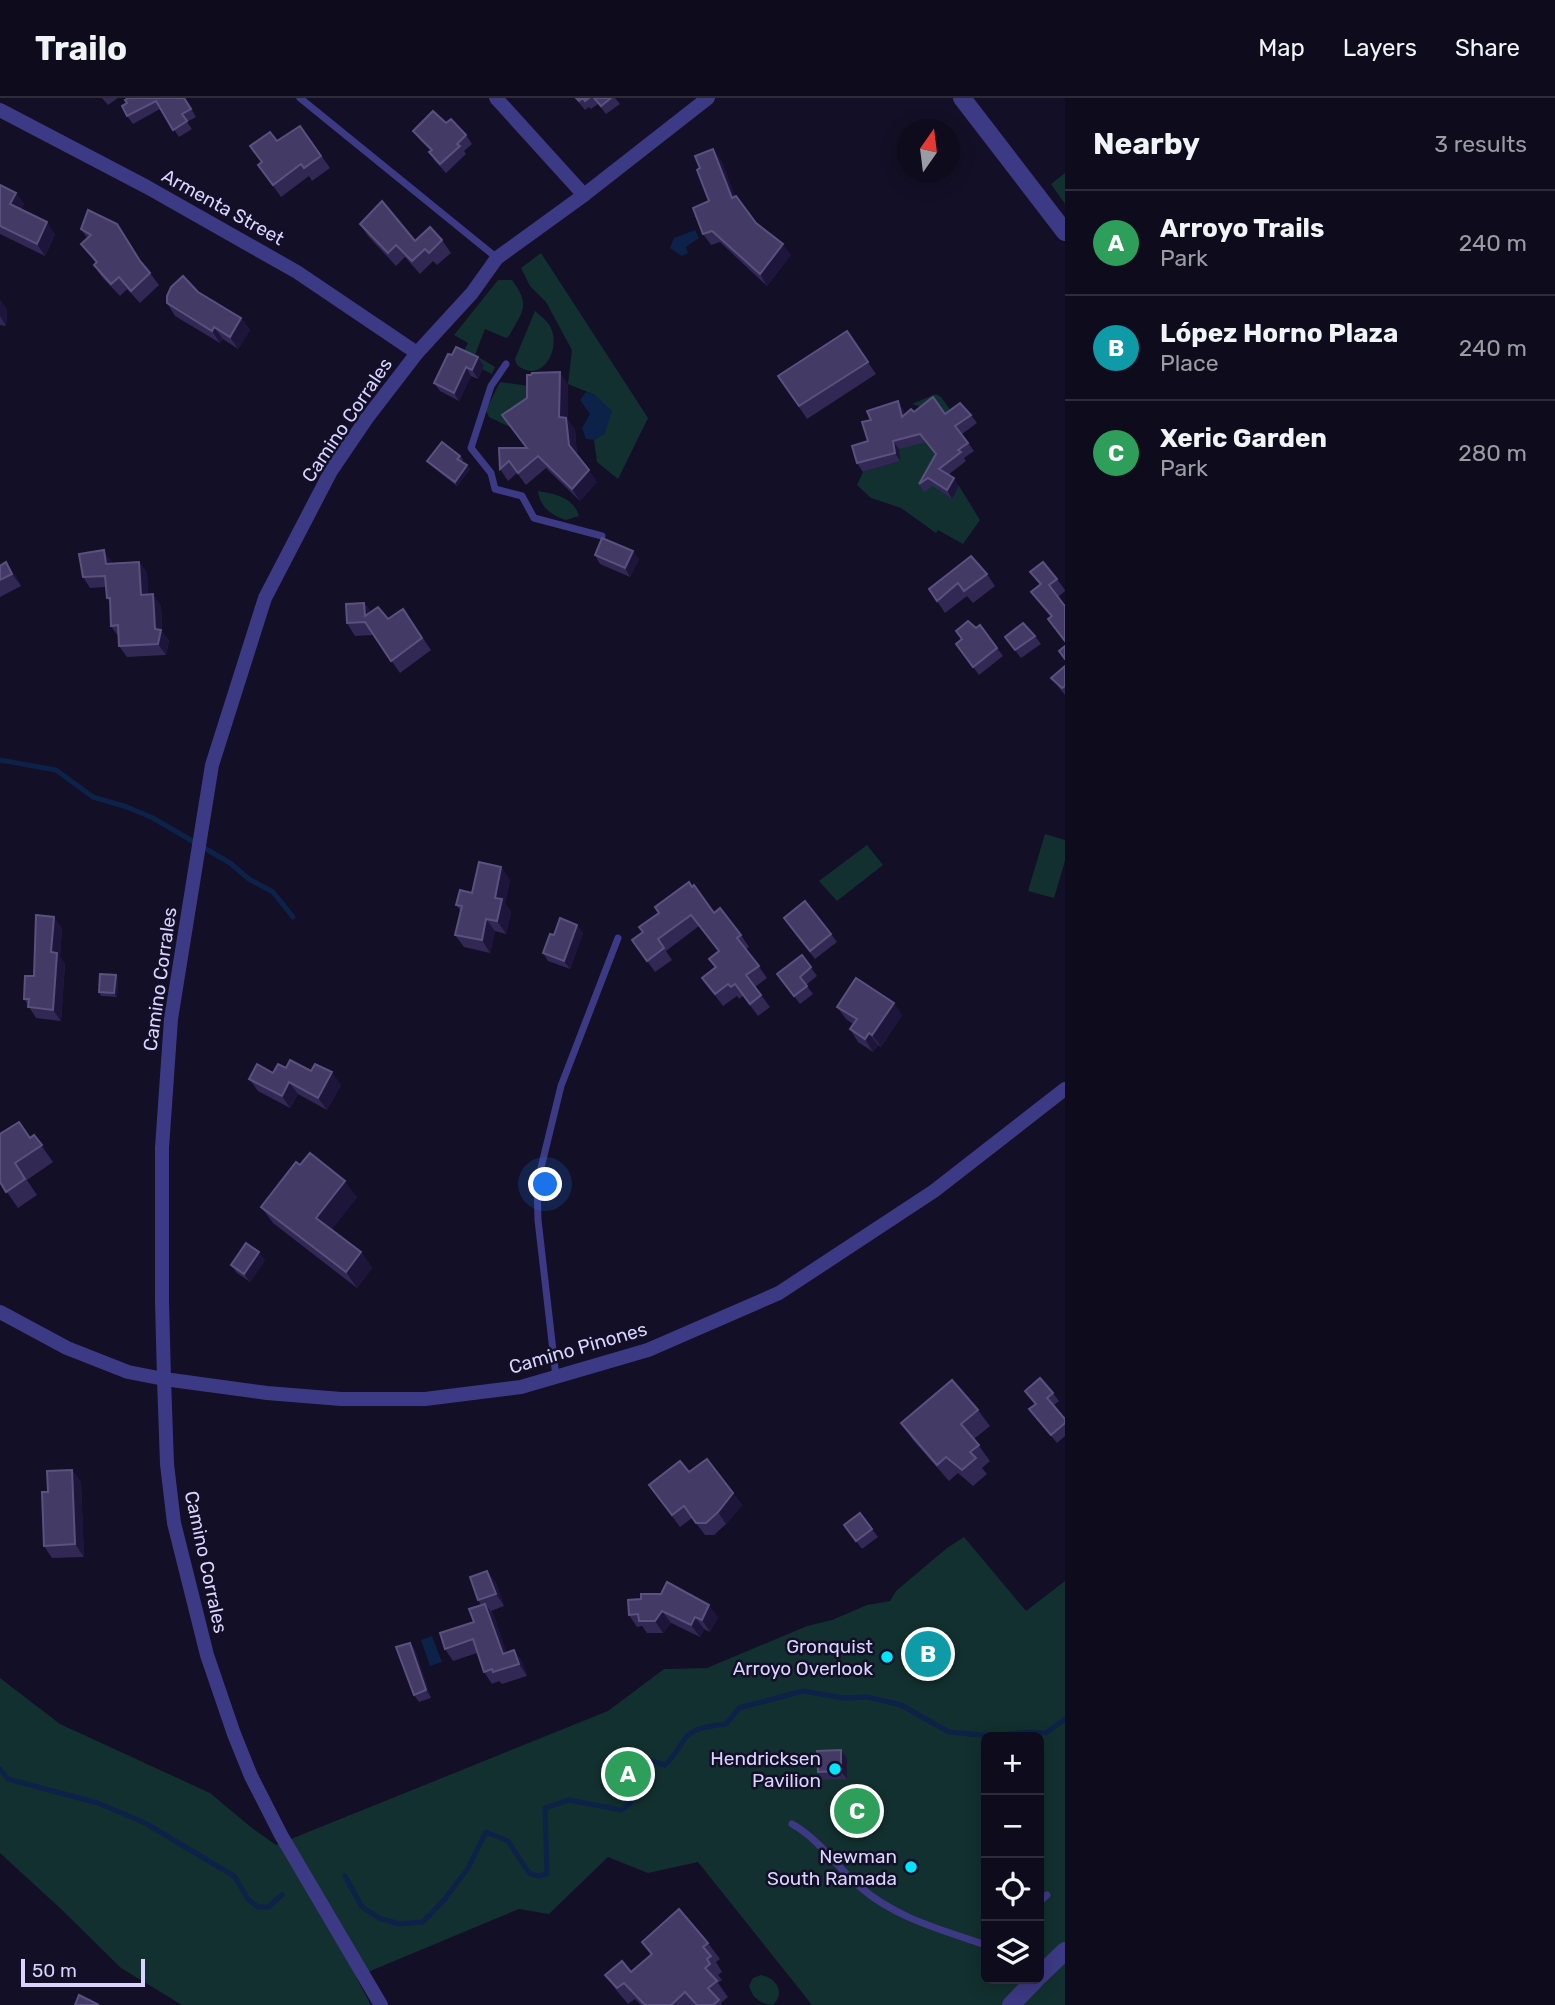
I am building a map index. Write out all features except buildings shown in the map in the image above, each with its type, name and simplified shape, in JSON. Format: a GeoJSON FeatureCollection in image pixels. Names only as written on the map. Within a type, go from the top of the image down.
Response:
{"type":"FeatureCollection","features":[{"type":"Feature","properties":{"kind":"street"},"geometry":{"type":"LineString","coordinates":[[496,98],[584,195]]}},
{"type":"Feature","properties":{"kind":"street","name":"Camino Corrales"},"geometry":{"type":"LineString","coordinates":[[381,2005],[281,1835],[251,1776],[233,1734],[207,1654],[174,1523],[167,1464],[164,1379],[162,1148],[172,1019],[212,765],[265,598],[331,471],[367,418],[417,353],[472,293],[497,258],[584,195],[708,98]]}},
{"type":"Feature","properties":{"kind":"street"},"geometry":{"type":"LineString","coordinates":[[962,98],[1065,232]]}},
{"type":"Feature","properties":{"kind":"street","name":"Armenta Street"},"geometry":{"type":"LineString","coordinates":[[0,110],[256,247],[310,279],[417,353]]}},
{"type":"Feature","properties":{"kind":"street","name":"Camino Pinones"},"geometry":{"type":"LineString","coordinates":[[0,1312],[67,1348],[128,1372],[164,1379],[267,1394],[341,1399],[425,1399],[504,1390],[556,1378],[648,1350],[779,1293],[934,1191],[1065,1089]]}},
{"type":"Feature","properties":{"kind":"street"},"geometry":{"type":"LineString","coordinates":[[1044,1969],[1065,1951]]}},
{"type":"Feature","properties":{"kind":"street"},"geometry":{"type":"LineString","coordinates":[[1011,2005],[1029,1984]]}},
{"type":"Feature","properties":{"kind":"lane"},"geometry":{"type":"LineString","coordinates":[[300,98],[497,258]]}},
{"type":"Feature","properties":{"kind":"lane"},"geometry":{"type":"LineString","coordinates":[[506,364],[491,386],[471,448],[491,473],[495,489],[522,496],[534,518],[602,536]]}},
{"type":"Feature","properties":{"kind":"lane"},"geometry":{"type":"LineString","coordinates":[[556,1378],[538,1220],[537,1184],[561,1086],[618,938]]}},
{"type":"Feature","properties":{"kind":"lane"},"geometry":{"type":"LineString","coordinates":[[792,1824],[815,1840],[845,1874],[877,1901],[897,1913],[981,1943]]}},
{"type":"Feature","properties":{"kind":"lane"},"geometry":{"type":"LineString","coordinates":[[1044,1898],[1048,1895]]}},
{"type":"Feature","properties":{"kind":"green space"},"geometry":{"type":"Polygon","coordinates":[[[1065,173],[1065,204],[1051,184],[1065,173]]]}},
{"type":"Feature","properties":{"kind":"green space"},"geometry":{"type":"Polygon","coordinates":[[[541,253],[648,418],[618,479],[597,462],[594,440],[605,433],[595,395],[568,384],[572,350],[546,302],[530,286],[521,268],[541,253]]]}},
{"type":"Feature","properties":{"kind":"green space"},"geometry":{"type":"Polygon","coordinates":[[[498,280],[512,280],[522,296],[523,308],[506,338],[485,329],[475,355],[495,367],[492,374],[462,355],[468,343],[454,335],[498,280]]]}},
{"type":"Feature","properties":{"kind":"green space"},"geometry":{"type":"Polygon","coordinates":[[[535,311],[552,330],[553,350],[543,366],[536,370],[527,370],[517,365],[515,359],[535,311]]]}},
{"type":"Feature","properties":{"kind":"green space"},"geometry":{"type":"Polygon","coordinates":[[[500,382],[536,387],[510,427],[489,417],[486,410],[500,382]]]}},
{"type":"Feature","properties":{"kind":"green space"},"geometry":{"type":"Polygon","coordinates":[[[936,394],[941,397],[956,418],[912,404],[936,394]]]}},
{"type":"Feature","properties":{"kind":"green space"},"geometry":{"type":"Polygon","coordinates":[[[919,433],[942,462],[930,484],[959,486],[980,520],[963,544],[938,530],[936,533],[901,508],[871,498],[857,485],[863,472],[900,461],[899,449],[919,433]]]}},
{"type":"Feature","properties":{"kind":"green space"},"geometry":{"type":"Polygon","coordinates":[[[538,491],[557,495],[568,501],[579,516],[566,520],[556,516],[544,506],[538,491]]]}},
{"type":"Feature","properties":{"kind":"green space"},"geometry":{"type":"Polygon","coordinates":[[[1045,834],[1065,840],[1065,861],[1054,898],[1028,891],[1045,834]]]}},
{"type":"Feature","properties":{"kind":"green space"},"geometry":{"type":"Polygon","coordinates":[[[867,845],[883,865],[837,901],[819,881],[867,845]]]}},
{"type":"Feature","properties":{"kind":"green space"},"geometry":{"type":"Polygon","coordinates":[[[964,1537],[1026,1611],[1065,1581],[1065,2005],[812,2005],[698,1862],[648,1873],[608,1857],[549,1914],[519,1909],[356,1977],[371,2005],[182,2005],[121,1968],[0,1853],[0,1678],[60,1724],[210,1793],[276,1845],[608,1711],[664,1669],[707,1668],[807,1626],[832,1620],[867,1605],[890,1601],[896,1591],[964,1537]]]}},
{"type":"Feature","properties":{"kind":"green space"},"geometry":{"type":"Polygon","coordinates":[[[761,1975],[778,1986],[779,1995],[773,2005],[758,2000],[749,1986],[753,1978],[761,1975]]]}},
{"type":"Feature","properties":{"kind":"water"},"geometry":{"type":"Polygon","coordinates":[[[695,230],[699,238],[686,247],[688,253],[682,256],[670,248],[674,238],[695,230]]]}},
{"type":"Feature","properties":{"kind":"water"},"geometry":{"type":"Polygon","coordinates":[[[586,392],[595,395],[612,411],[605,433],[594,440],[586,439],[582,428],[590,414],[580,400],[586,392]]]}},
{"type":"Feature","properties":{"kind":"water"},"geometry":{"type":"Polygon","coordinates":[[[432,1636],[442,1662],[430,1666],[421,1640],[432,1636]]]}},
{"type":"Feature","properties":{"kind":"waterway"},"geometry":{"type":"LineString","coordinates":[[0,760],[56,770],[93,797],[153,818],[230,863],[249,879],[273,892],[293,917]]}},
{"type":"Feature","properties":{"kind":"waterway"},"geometry":{"type":"LineString","coordinates":[[345,1876],[362,1907],[379,1918],[399,1924],[423,1922],[444,1900],[468,1868],[486,1832],[508,1841],[529,1873],[538,1876],[547,1874],[545,1808],[569,1800],[621,1810],[630,1804],[633,1789],[632,1770],[643,1759],[665,1765],[691,1733],[702,1728],[726,1724],[739,1708],[803,1691],[844,1698],[867,1697],[901,1705],[949,1732],[992,1736],[1046,1733],[1065,1719]]}},
{"type":"Feature","properties":{"kind":"waterway"},"geometry":{"type":"LineString","coordinates":[[0,1769],[8,1779],[98,1803],[145,1823],[234,1876],[248,1899],[258,1907],[268,1907],[282,1895]]}},
{"type":"Feature","properties":{"kind":"place","name":"López Horno Plaza"},"geometry":{"type":"Point","coordinates":[928,1654]}},
{"type":"Feature","properties":{"kind":"place","name":"Gronquist Arroyo Overlook"},"geometry":{"type":"Point","coordinates":[887,1657]}},
{"type":"Feature","properties":{"kind":"place","name":"Hendricksen Pavilion"},"geometry":{"type":"Point","coordinates":[835,1769]}},
{"type":"Feature","properties":{"kind":"place","name":"Arroyo Trails"},"geometry":{"type":"Point","coordinates":[628,1774]}},
{"type":"Feature","properties":{"kind":"place","name":"Xeric Garden"},"geometry":{"type":"Point","coordinates":[857,1811]}},
{"type":"Feature","properties":{"kind":"place","name":"Newman South Ramada"},"geometry":{"type":"Point","coordinates":[911,1867]}}]}
